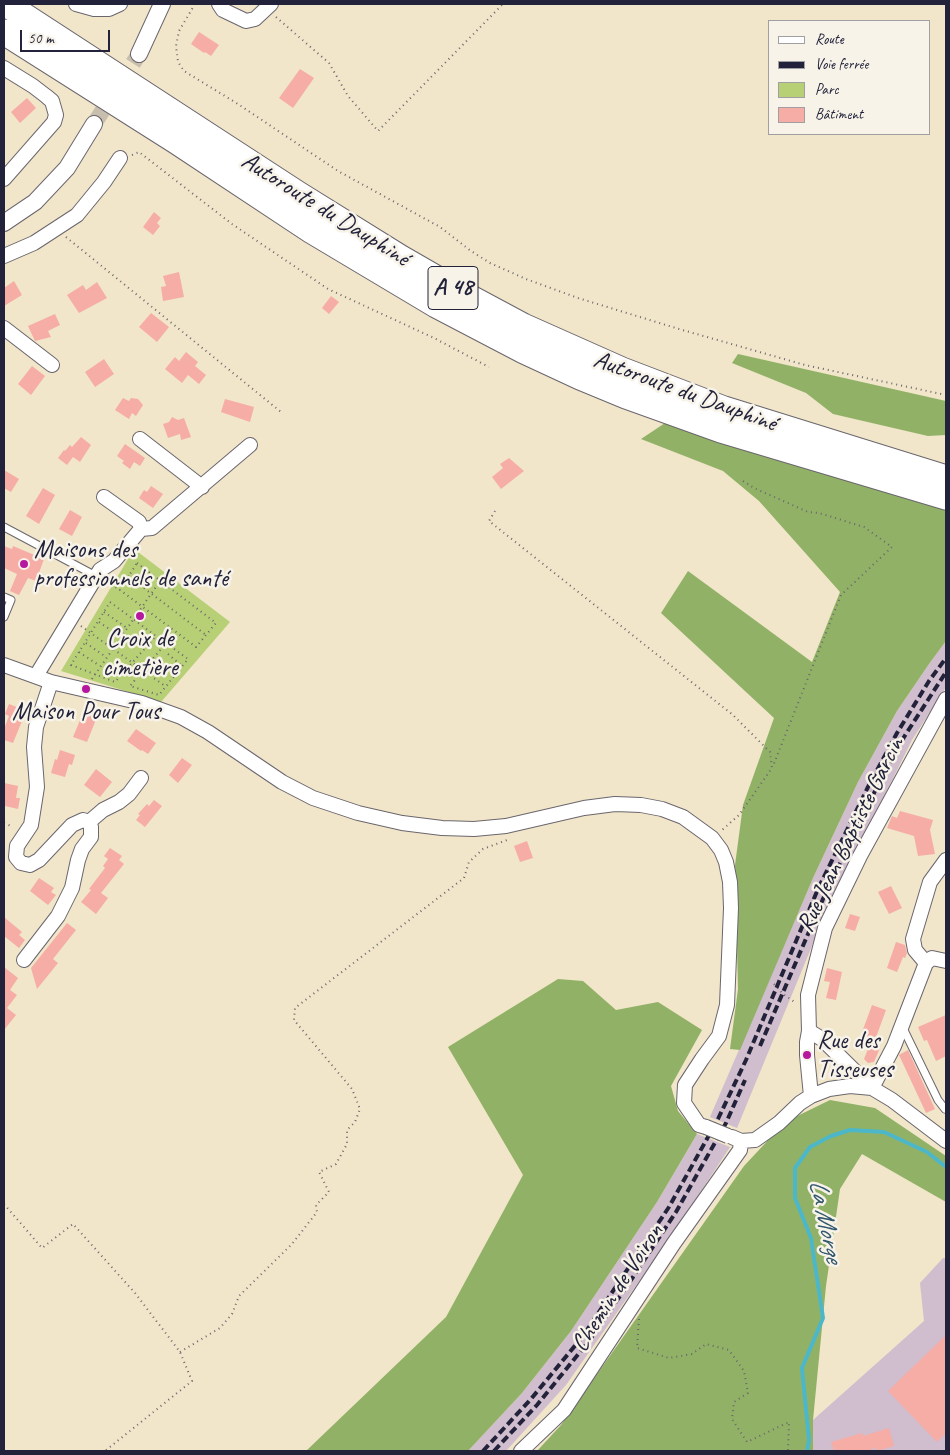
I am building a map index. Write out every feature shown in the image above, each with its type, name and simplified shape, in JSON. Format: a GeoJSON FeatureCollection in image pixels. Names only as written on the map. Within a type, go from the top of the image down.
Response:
{"type":"FeatureCollection","features":[{"type":"Feature","properties":{"kind":"highway","name":"Autoroute du Dauphiné"},"geometry":{"type":"LineString","coordinates":[[6,4],[298,194],[401,258],[523,326],[568,348],[716,406],[946,478]]}},
{"type":"Feature","properties":{"kind":"highway","name":"Autoroute du Dauphiné"},"geometry":{"type":"LineString","coordinates":[[4,32],[176,141],[312,231],[436,305],[524,350],[580,377],[721,430],[946,497]]}},
{"type":"Feature","properties":{"kind":"street"},"geometry":{"type":"LineString","coordinates":[[76,4],[94,10],[109,9],[120,4]]}},
{"type":"Feature","properties":{"kind":"street"},"geometry":{"type":"LineString","coordinates":[[139,54],[162,4]]}},
{"type":"Feature","properties":{"kind":"street"},"geometry":{"type":"LineString","coordinates":[[219,4],[223,10],[246,21],[255,20],[271,8]]}},
{"type":"Feature","properties":{"kind":"street"},"geometry":{"type":"LineString","coordinates":[[4,68],[33,86],[52,101],[56,115],[54,122],[4,179]]}},
{"type":"Feature","properties":{"kind":"street"},"geometry":{"type":"LineString","coordinates":[[4,224],[35,202],[67,168],[94,124]]}},
{"type":"Feature","properties":{"kind":"street"},"geometry":{"type":"LineString","coordinates":[[4,256],[34,243],[77,215],[104,182],[120,158]]}},
{"type":"Feature","properties":{"kind":"street"},"geometry":{"type":"LineString","coordinates":[[4,328],[52,364]]}},
{"type":"Feature","properties":{"kind":"street"},"geometry":{"type":"LineString","coordinates":[[140,440],[202,487]]}},
{"type":"Feature","properties":{"kind":"street"},"geometry":{"type":"LineString","coordinates":[[36,676],[100,570],[114,561],[141,529],[152,528],[250,445]]}},
{"type":"Feature","properties":{"kind":"street"},"geometry":{"type":"LineString","coordinates":[[104,497],[139,522],[141,529]]}},
{"type":"Feature","properties":{"kind":"street"},"geometry":{"type":"LineString","coordinates":[[4,665],[50,682],[142,703],[181,717],[208,732],[282,782],[313,798],[367,815],[402,823],[442,828],[474,829],[506,826],[584,808],[615,804],[641,805],[662,809],[683,817],[712,838],[721,850],[726,862],[730,882],[731,908],[727,1005],[719,1036],[685,1085],[684,1103],[699,1125],[734,1138],[755,1140],[811,1096],[829,1089],[850,1086],[872,1088]]}},
{"type":"Feature","properties":{"kind":"street"},"geometry":{"type":"LineString","coordinates":[[24,960],[58,916],[70,894],[78,860],[82,849],[91,837],[92,827],[89,822],[83,820],[72,825],[39,860],[30,865],[21,863],[16,856],[17,846],[32,825],[37,787],[34,747],[36,727],[50,682]]}},
{"type":"Feature","properties":{"kind":"street","name":"Rue Jean Baptiste Garcin"},"geometry":{"type":"LineString","coordinates":[[811,1096],[807,1055],[809,1031],[808,995],[825,928],[860,856],[946,700]]}},
{"type":"Feature","properties":{"kind":"street"},"geometry":{"type":"LineString","coordinates":[[89,822],[103,810],[119,802],[129,794],[140,778]]}},
{"type":"Feature","properties":{"kind":"street"},"geometry":{"type":"LineString","coordinates":[[926,963],[915,950],[913,939],[930,882],[946,860]]}},
{"type":"Feature","properties":{"kind":"street"},"geometry":{"type":"LineString","coordinates":[[872,1088],[894,1046],[926,963],[932,958],[946,961]]}},
{"type":"Feature","properties":{"kind":"street"},"geometry":{"type":"LineString","coordinates":[[809,1031],[822,1039],[872,1088],[892,1100],[946,1141]]}},
{"type":"Feature","properties":{"kind":"street","name":"Chemin de Voiron"},"geometry":{"type":"LineString","coordinates":[[521,1451],[564,1410],[674,1243],[740,1150],[734,1138]]}},
{"type":"Feature","properties":{"kind":"lane"},"geometry":{"type":"LineString","coordinates":[[4,527],[96,576]]}},
{"type":"Feature","properties":{"kind":"lane"},"geometry":{"type":"LineString","coordinates":[[4,597],[11,600],[4,617]]}},
{"type":"Feature","properties":{"kind":"lane"},"geometry":{"type":"LineString","coordinates":[[902,1025],[938,1100],[946,1108]]}},
{"type":"Feature","properties":{"kind":"path"},"geometry":{"type":"LineString","coordinates":[[195,4],[179,30],[176,46],[178,62],[184,71],[238,104],[338,171],[440,227],[490,263],[578,298],[678,329],[805,365],[946,394]]}},
{"type":"Feature","properties":{"kind":"path"},"geometry":{"type":"LineString","coordinates":[[271,8],[280,22],[329,63],[348,96],[378,131],[503,4]]}},
{"type":"Feature","properties":{"kind":"path"},"geometry":{"type":"LineString","coordinates":[[120,158],[139,152],[232,224],[328,289],[434,338],[489,366]]}},
{"type":"Feature","properties":{"kind":"path"},"geometry":{"type":"LineString","coordinates":[[56,229],[281,412]]}},
{"type":"Feature","properties":{"kind":"path"},"geometry":{"type":"LineString","coordinates":[[712,838],[739,815],[772,768],[841,595],[892,547],[864,527],[820,513],[808,512],[754,488],[743,481]]}},
{"type":"Feature","properties":{"kind":"path"},"geometry":{"type":"LineString","coordinates":[[495,511],[490,520],[733,716],[770,752],[772,768]]}},
{"type":"Feature","properties":{"kind":"path"},"geometry":{"type":"LineString","coordinates":[[137,563],[216,623],[196,647],[120,590],[128,576],[137,563]]}},
{"type":"Feature","properties":{"kind":"path"},"geometry":{"type":"LineString","coordinates":[[128,576],[206,635]]}},
{"type":"Feature","properties":{"kind":"path"},"geometry":{"type":"LineString","coordinates":[[94,674],[160,581]]}},
{"type":"Feature","properties":{"kind":"path"},"geometry":{"type":"LineString","coordinates":[[110,602],[156,636],[115,682],[72,665],[104,612],[110,602]]}},
{"type":"Feature","properties":{"kind":"path"},"geometry":{"type":"LineString","coordinates":[[104,612],[127,628]]}},
{"type":"Feature","properties":{"kind":"path"},"geometry":{"type":"LineString","coordinates":[[71,620],[166,686]]}},
{"type":"Feature","properties":{"kind":"path"},"geometry":{"type":"LineString","coordinates":[[99,622],[120,637]]}},
{"type":"Feature","properties":{"kind":"path"},"geometry":{"type":"LineString","coordinates":[[85,643],[106,658]]}},
{"type":"Feature","properties":{"kind":"path"},"geometry":{"type":"LineString","coordinates":[[166,643],[188,660],[159,694],[130,686],[143,670],[166,643]]}},
{"type":"Feature","properties":{"kind":"path"},"geometry":{"type":"LineString","coordinates":[[79,652],[100,666]]}},
{"type":"Feature","properties":{"kind":"path"},"geometry":{"type":"LineString","coordinates":[[168,654],[182,666]]}},
{"type":"Feature","properties":{"kind":"path"},"geometry":{"type":"LineString","coordinates":[[160,664],[174,675]]}},
{"type":"Feature","properties":{"kind":"path"},"geometry":{"type":"LineString","coordinates":[[180,1352],[220,1328],[232,1314],[239,1296],[292,1244],[317,1212],[316,1205],[329,1192],[318,1172],[336,1164],[347,1144],[347,1130],[355,1122],[360,1109],[352,1088],[294,1020],[296,1008],[464,878],[469,862],[483,849],[510,839]]}},
{"type":"Feature","properties":{"kind":"path"},"geometry":{"type":"LineString","coordinates":[[774,984],[783,994],[808,1010]]}},
{"type":"Feature","properties":{"kind":"path"},"geometry":{"type":"LineString","coordinates":[[4,1204],[42,1248],[73,1224],[135,1293],[180,1352],[192,1381],[105,1451]]}},
{"type":"Feature","properties":{"kind":"path"},"geometry":{"type":"LineString","coordinates":[[642,1292],[637,1348],[669,1358],[692,1354],[706,1344],[729,1350],[744,1372],[748,1393],[734,1402],[732,1419],[747,1442],[789,1422],[788,1451]]}},
{"type":"Feature","properties":{"kind":"shaded area"},"geometry":{"type":"Polygon","coordinates":[[[946,641],[946,687],[912,740],[821,924],[737,1128],[710,1117],[813,878],[858,782],[897,711],[946,641]]]}},
{"type":"Feature","properties":{"kind":"shaded area"},"geometry":{"type":"Polygon","coordinates":[[[697,1134],[730,1147],[682,1220],[566,1385],[506,1451],[468,1451],[522,1393],[571,1331],[657,1202],[697,1134]]]}},
{"type":"Feature","properties":{"kind":"shaded area"},"geometry":{"type":"Polygon","coordinates":[[[943,1258],[946,1258],[946,1451],[813,1451],[813,1420],[924,1321],[920,1283],[943,1258]]]}},
{"type":"Feature","properties":{"kind":"green space"},"geometry":{"type":"Polygon","coordinates":[[[738,354],[946,401],[946,435],[928,436],[833,414],[806,393],[732,363],[738,354]]]}},
{"type":"Feature","properties":{"kind":"green space"},"geometry":{"type":"Polygon","coordinates":[[[665,423],[861,485],[946,509],[946,641],[897,711],[858,782],[813,878],[740,1050],[730,1049],[738,989],[735,865],[743,805],[774,718],[661,613],[688,571],[812,662],[840,592],[759,501],[723,471],[641,439],[665,423]]]}},
{"type":"Feature","properties":{"kind":"green space"},"geometry":{"type":"Polygon","coordinates":[[[134,549],[230,622],[161,702],[61,671],[134,549]]]}},
{"type":"Feature","properties":{"kind":"green space"},"geometry":{"type":"Polygon","coordinates":[[[558,979],[583,981],[616,1010],[658,1002],[702,1030],[671,1086],[678,1111],[697,1134],[657,1202],[571,1331],[522,1393],[468,1451],[306,1451],[446,1317],[523,1175],[448,1047],[558,979]]]}},
{"type":"Feature","properties":{"kind":"green space"},"geometry":{"type":"Polygon","coordinates":[[[830,1100],[875,1108],[946,1156],[946,1202],[862,1154],[840,1189],[826,1286],[813,1420],[813,1451],[537,1451],[561,1425],[744,1166],[785,1122],[830,1100]]]}},
{"type":"Feature","properties":{"kind":"building"},"geometry":{"type":"Polygon","coordinates":[[[199,32],[219,45],[211,56],[191,44],[199,32]]]}},
{"type":"Feature","properties":{"kind":"building"},"geometry":{"type":"Polygon","coordinates":[[[300,69],[314,78],[293,108],[279,98],[300,69]]]}},
{"type":"Feature","properties":{"kind":"building"},"geometry":{"type":"Polygon","coordinates":[[[27,98],[36,108],[20,123],[11,112],[27,98]]]}},
{"type":"Feature","properties":{"kind":"building"},"geometry":{"type":"Polygon","coordinates":[[[154,212],[161,218],[157,223],[160,226],[153,235],[143,227],[154,212]]]}},
{"type":"Feature","properties":{"kind":"building"},"geometry":{"type":"Polygon","coordinates":[[[179,272],[184,297],[163,301],[161,287],[166,286],[163,276],[179,272]]]}},
{"type":"Feature","properties":{"kind":"building"},"geometry":{"type":"Polygon","coordinates":[[[14,281],[22,295],[4,306],[4,288],[14,281]]]}},
{"type":"Feature","properties":{"kind":"building"},"geometry":{"type":"Polygon","coordinates":[[[97,282],[107,298],[79,313],[67,295],[83,285],[86,290],[97,282]]]}},
{"type":"Feature","properties":{"kind":"building"},"geometry":{"type":"Polygon","coordinates":[[[331,296],[339,302],[329,314],[322,308],[331,296]]]}},
{"type":"Feature","properties":{"kind":"building"},"geometry":{"type":"Polygon","coordinates":[[[151,313],[169,327],[157,342],[139,327],[151,313]]]}},
{"type":"Feature","properties":{"kind":"building"},"geometry":{"type":"Polygon","coordinates":[[[55,314],[60,325],[48,331],[51,337],[35,341],[28,326],[55,314]]]}},
{"type":"Feature","properties":{"kind":"building"},"geometry":{"type":"Polygon","coordinates":[[[186,352],[198,362],[195,366],[206,375],[199,384],[188,375],[182,383],[165,369],[175,357],[179,361],[186,352]]]}},
{"type":"Feature","properties":{"kind":"building"},"geometry":{"type":"Polygon","coordinates":[[[104,359],[114,374],[95,387],[85,372],[104,359]]]}},
{"type":"Feature","properties":{"kind":"building"},"geometry":{"type":"Polygon","coordinates":[[[32,366],[45,376],[31,395],[18,384],[32,366]]]}},
{"type":"Feature","properties":{"kind":"building"},"geometry":{"type":"Polygon","coordinates":[[[123,398],[129,401],[131,398],[138,399],[143,405],[136,416],[132,413],[129,419],[115,410],[123,398]]]}},
{"type":"Feature","properties":{"kind":"building"},"geometry":{"type":"Polygon","coordinates":[[[225,399],[254,407],[250,422],[221,412],[225,399]]]}},
{"type":"Feature","properties":{"kind":"building"},"geometry":{"type":"Polygon","coordinates":[[[172,417],[178,420],[184,418],[191,437],[181,440],[180,434],[168,438],[163,424],[169,422],[172,417]]]}},
{"type":"Feature","properties":{"kind":"building"},"geometry":{"type":"Polygon","coordinates":[[[81,437],[91,445],[80,462],[73,457],[67,465],[58,458],[64,450],[70,445],[72,447],[81,437]]]}},
{"type":"Feature","properties":{"kind":"building"},"geometry":{"type":"Polygon","coordinates":[[[125,444],[145,458],[140,466],[134,462],[130,469],[117,456],[125,444]]]}},
{"type":"Feature","properties":{"kind":"building"},"geometry":{"type":"Polygon","coordinates":[[[509,458],[524,471],[501,489],[492,477],[503,468],[500,464],[509,458]]]}},
{"type":"Feature","properties":{"kind":"building"},"geometry":{"type":"Polygon","coordinates":[[[4,470],[19,479],[11,492],[4,488],[4,470]]]}},
{"type":"Feature","properties":{"kind":"building"},"geometry":{"type":"Polygon","coordinates":[[[151,486],[163,494],[153,508],[139,498],[144,490],[147,492],[151,486]]]}},
{"type":"Feature","properties":{"kind":"building"},"geometry":{"type":"Polygon","coordinates":[[[43,488],[55,495],[39,524],[26,516],[43,488]]]}},
{"type":"Feature","properties":{"kind":"building"},"geometry":{"type":"Polygon","coordinates":[[[70,510],[82,517],[72,536],[59,529],[70,510]]]}},
{"type":"Feature","properties":{"kind":"building","name":"Maisons des professionnels de santé"},"geometry":{"type":"Polygon","coordinates":[[[4,546],[12,549],[13,546],[44,559],[36,581],[28,578],[19,595],[10,591],[17,574],[4,568],[4,546]]]}},
{"type":"Feature","properties":{"kind":"building"},"geometry":{"type":"Polygon","coordinates":[[[9,704],[22,709],[18,719],[22,721],[13,743],[4,740],[4,729],[9,716],[5,714],[9,704]]]}},
{"type":"Feature","properties":{"kind":"building"},"geometry":{"type":"Polygon","coordinates":[[[83,713],[97,717],[87,742],[73,737],[83,713]]]}},
{"type":"Feature","properties":{"kind":"building"},"geometry":{"type":"Polygon","coordinates":[[[136,729],[156,743],[148,754],[127,741],[136,729]]]}},
{"type":"Feature","properties":{"kind":"building"},"geometry":{"type":"Polygon","coordinates":[[[60,750],[75,755],[72,765],[69,764],[65,777],[51,773],[60,750]]]}},
{"type":"Feature","properties":{"kind":"building"},"geometry":{"type":"Polygon","coordinates":[[[182,758],[192,765],[178,783],[169,775],[182,758]]]}},
{"type":"Feature","properties":{"kind":"building"},"geometry":{"type":"Polygon","coordinates":[[[96,769],[112,782],[100,797],[84,785],[96,769]]]}},
{"type":"Feature","properties":{"kind":"building"},"geometry":{"type":"Polygon","coordinates":[[[4,783],[18,786],[16,798],[20,798],[18,809],[5,806],[4,783]]]}},
{"type":"Feature","properties":{"kind":"building"},"geometry":{"type":"Polygon","coordinates":[[[154,800],[162,806],[145,827],[136,820],[140,815],[138,814],[147,804],[149,806],[154,800]]]}},
{"type":"Feature","properties":{"kind":"building"},"geometry":{"type":"Polygon","coordinates":[[[900,811],[933,820],[930,830],[935,854],[918,856],[914,836],[887,828],[892,816],[897,818],[900,811]]]}},
{"type":"Feature","properties":{"kind":"building"},"geometry":{"type":"Polygon","coordinates":[[[527,841],[533,858],[520,862],[514,846],[527,841]]]}},
{"type":"Feature","properties":{"kind":"building"},"geometry":{"type":"Polygon","coordinates":[[[110,848],[122,856],[119,860],[124,864],[101,893],[108,898],[96,914],[81,902],[105,868],[103,866],[108,859],[104,856],[110,848]]]}},
{"type":"Feature","properties":{"kind":"building"},"geometry":{"type":"Polygon","coordinates":[[[39,878],[54,888],[51,892],[56,895],[48,905],[30,891],[39,878]]]}},
{"type":"Feature","properties":{"kind":"building"},"geometry":{"type":"Polygon","coordinates":[[[891,886],[902,908],[889,914],[878,892],[891,886]]]}},
{"type":"Feature","properties":{"kind":"building"},"geometry":{"type":"Polygon","coordinates":[[[850,914],[860,917],[855,931],[845,928],[850,914]]]}},
{"type":"Feature","properties":{"kind":"building"},"geometry":{"type":"Polygon","coordinates":[[[4,917],[22,932],[19,935],[25,940],[19,948],[4,936],[4,917]]]}},
{"type":"Feature","properties":{"kind":"building"},"geometry":{"type":"Polygon","coordinates":[[[67,923],[76,930],[53,959],[58,963],[37,989],[31,968],[67,923]]]}},
{"type":"Feature","properties":{"kind":"building"},"geometry":{"type":"Polygon","coordinates":[[[896,942],[905,945],[907,953],[905,958],[903,957],[897,972],[887,968],[896,942]]]}},
{"type":"Feature","properties":{"kind":"building"},"geometry":{"type":"Polygon","coordinates":[[[4,967],[18,978],[10,990],[17,995],[7,1008],[16,1015],[4,1030],[4,967]]]}},
{"type":"Feature","properties":{"kind":"building"},"geometry":{"type":"Polygon","coordinates":[[[827,968],[842,972],[836,1000],[826,998],[830,982],[824,981],[827,968]]]}},
{"type":"Feature","properties":{"kind":"building"},"geometry":{"type":"Polygon","coordinates":[[[872,1005],[886,1010],[875,1040],[861,1035],[872,1005]]]}},
{"type":"Feature","properties":{"kind":"building"},"geometry":{"type":"Polygon","coordinates":[[[946,1015],[946,1056],[936,1061],[927,1040],[924,1041],[918,1027],[946,1015]]]}},
{"type":"Feature","properties":{"kind":"building"},"geometry":{"type":"Polygon","coordinates":[[[870,1044],[880,1048],[874,1062],[868,1063],[864,1059],[870,1044]]]}},
{"type":"Feature","properties":{"kind":"building"},"geometry":{"type":"Polygon","coordinates":[[[908,1050],[935,1109],[926,1113],[899,1055],[908,1050]]]}},
{"type":"Feature","properties":{"kind":"building"},"geometry":{"type":"Polygon","coordinates":[[[946,1335],[946,1433],[937,1442],[888,1391],[946,1335]]]}},
{"type":"Feature","properties":{"kind":"building"},"geometry":{"type":"Polygon","coordinates":[[[889,1428],[894,1446],[877,1451],[876,1448],[866,1451],[834,1451],[831,1442],[862,1433],[863,1436],[889,1428]]]}},
{"type":"Feature","properties":{"kind":"waterway","name":"La Morge"},"geometry":{"type":"LineString","coordinates":[[807,1451],[809,1440],[802,1368],[823,1318],[811,1238],[795,1198],[795,1168],[810,1147],[831,1136],[850,1130],[884,1132],[927,1152],[946,1167]]}},
{"type":"Feature","properties":{"kind":"tunnel"},"geometry":{"type":"LineString","coordinates":[[94,124],[139,54]]}},
{"type":"Feature","properties":{"kind":"railway"},"geometry":{"type":"LineString","coordinates":[[483,1451],[531,1399],[583,1336],[669,1207],[718,1119],[746,1060],[818,889],[868,787],[897,733],[929,681],[946,658]]}},
{"type":"Feature","properties":{"kind":"railway"},"geometry":{"type":"LineString","coordinates":[[760,1046],[826,892],[875,791],[904,737],[946,672]]}},
{"type":"Feature","properties":{"kind":"railway"},"geometry":{"type":"LineString","coordinates":[[494,1451],[537,1405],[589,1341],[633,1277],[676,1212],[726,1123],[745,1080]]}},
{"type":"Feature","properties":{"kind":"place","name":"Maisons des professionnels de santé"},"geometry":{"type":"Point","coordinates":[24,564]}},
{"type":"Feature","properties":{"kind":"place","name":"Croix de cimetière"},"geometry":{"type":"Point","coordinates":[140,616]}},
{"type":"Feature","properties":{"kind":"place","name":"Maison Pour Tous"},"geometry":{"type":"Point","coordinates":[86,689]}},
{"type":"Feature","properties":{"kind":"place","name":"Rue des Tisseuses"},"geometry":{"type":"Point","coordinates":[807,1055]}}]}
